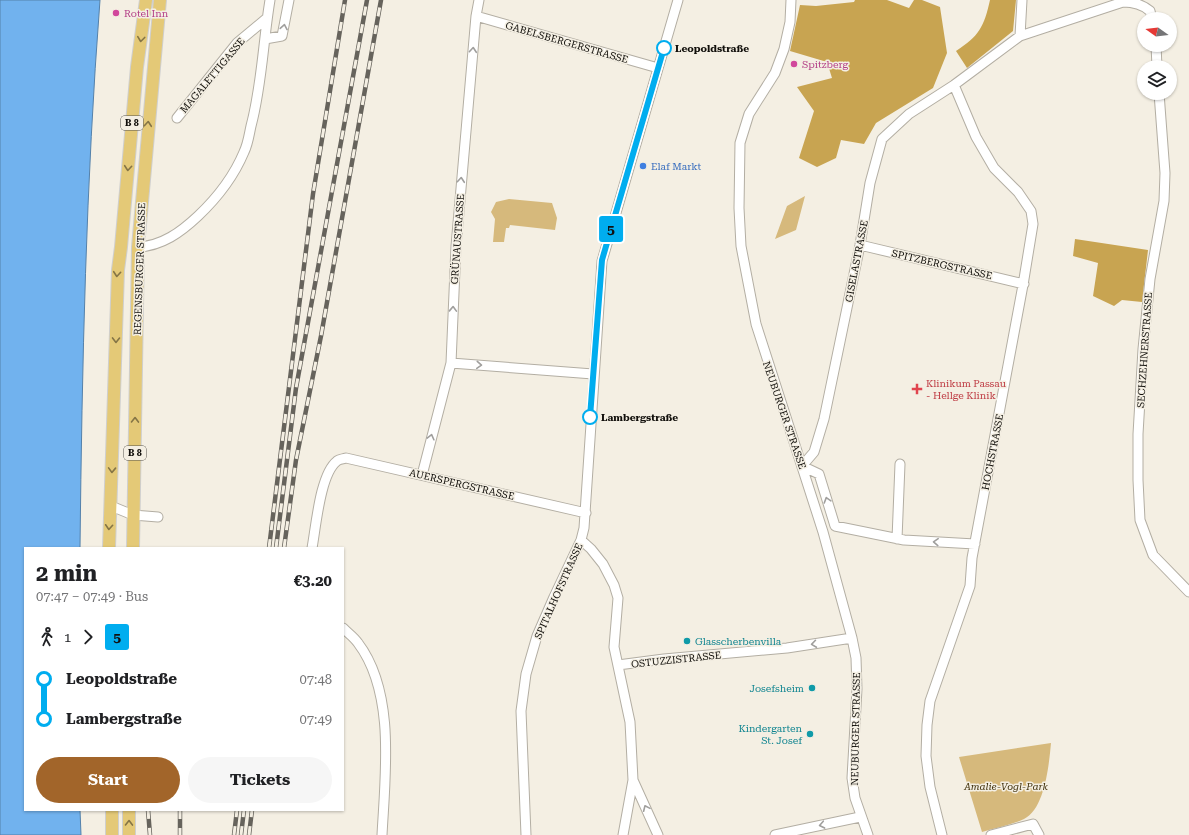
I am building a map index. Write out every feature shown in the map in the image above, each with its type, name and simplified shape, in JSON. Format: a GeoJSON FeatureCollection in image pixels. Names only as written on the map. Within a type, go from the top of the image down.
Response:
{"type":"FeatureCollection","features":[{"type":"Feature","properties":{"kind":"main road","name":"REGENSBURGER STRASSE"},"geometry":{"type":"LineString","coordinates":[[109,547],[116,301],[137,67],[146,0]]}},
{"type":"Feature","properties":{"kind":"main road","name":"REGENSBURGER STRASSE"},"geometry":{"type":"LineString","coordinates":[[133,547],[138,247],[160,0]]}},
{"type":"Feature","properties":{"kind":"main road"},"geometry":{"type":"LineString","coordinates":[[121,247],[138,247]]}},
{"type":"Feature","properties":{"kind":"main road"},"geometry":{"type":"LineString","coordinates":[[112,811],[112,835]]}},
{"type":"Feature","properties":{"kind":"main road"},"geometry":{"type":"LineString","coordinates":[[128,835],[129,811]]}},
{"type":"Feature","properties":{"kind":"street"},"geometry":{"type":"LineString","coordinates":[[138,247],[160,243],[189,225],[203,212],[230,179],[245,151],[255,109],[270,0]]}},
{"type":"Feature","properties":{"kind":"street"},"geometry":{"type":"LineString","coordinates":[[265,39],[282,36],[289,0]]}},
{"type":"Feature","properties":{"kind":"street","name":"GRÜNAUSTRASSE"},"geometry":{"type":"LineString","coordinates":[[422,475],[451,362],[456,246],[476,16],[479,0]]}},
{"type":"Feature","properties":{"kind":"street","name":"SPITALHOFSTRASSE"},"geometry":{"type":"LineString","coordinates":[[526,835],[521,711],[526,674],[537,636],[581,540],[586,513],[593,374],[602,260],[678,0]]}},
{"type":"Feature","properties":{"kind":"street","name":"NEUBURGER STRASSE"},"geometry":{"type":"LineString","coordinates":[[791,0],[790,22],[784,49],[775,73],[749,114],[743,128],[740,143],[739,208],[744,272],[756,324],[802,466],[841,594],[852,638],[856,658],[857,689],[852,778],[854,798],[868,835]]}},
{"type":"Feature","properties":{"kind":"street"},"geometry":{"type":"LineString","coordinates":[[1020,36],[1022,0]]}},
{"type":"Feature","properties":{"kind":"street"},"geometry":{"type":"LineString","coordinates":[[954,85],[1020,36],[1123,2],[1132,2],[1146,8],[1150,12]]}},
{"type":"Feature","properties":{"kind":"street","name":"GABELSBERGERSTRASSE"},"geometry":{"type":"LineString","coordinates":[[476,16],[658,68]]}},
{"type":"Feature","properties":{"kind":"street","name":"MAGALETTIGASSE"},"geometry":{"type":"LineString","coordinates":[[177,118],[237,43],[267,18]]}},
{"type":"Feature","properties":{"kind":"street","name":"GISELASTRASSE"},"geometry":{"type":"LineString","coordinates":[[802,466],[814,452],[824,419],[860,245],[870,183],[882,139],[909,114],[954,85]]}},
{"type":"Feature","properties":{"kind":"street","name":"HOCHSTRASSE"},"geometry":{"type":"LineString","coordinates":[[942,835],[930,787],[926,756],[927,725],[930,700],[970,586],[975,544],[1024,284],[1033,224],[1030,211],[1018,192],[994,168],[976,137],[954,85]]}},
{"type":"Feature","properties":{"kind":"street","name":"SECHZEHNERSTRASSE"},"geometry":{"type":"LineString","coordinates":[[1160,100],[1165,173],[1164,194],[1150,279],[1143,350],[1138,434],[1140,520],[1155,558],[1189,592]]}},
{"type":"Feature","properties":{"kind":"street","name":"SPITZBERGSTRASSE"},"geometry":{"type":"LineString","coordinates":[[860,245],[1024,284]]}},
{"type":"Feature","properties":{"kind":"street"},"geometry":{"type":"LineString","coordinates":[[451,362],[593,374]]}},
{"type":"Feature","properties":{"kind":"street","name":"AUERSPERGSTRASSE"},"geometry":{"type":"LineString","coordinates":[[312,547],[325,482],[330,470],[338,460],[346,458],[586,513]]}},
{"type":"Feature","properties":{"kind":"street"},"geometry":{"type":"LineString","coordinates":[[897,539],[900,464]]}},
{"type":"Feature","properties":{"kind":"street"},"geometry":{"type":"LineString","coordinates":[[802,466],[819,474],[835,526],[897,539],[975,544]]}},
{"type":"Feature","properties":{"kind":"street"},"geometry":{"type":"LineString","coordinates":[[111,506],[134,515],[158,517]]}},
{"type":"Feature","properties":{"kind":"street"},"geometry":{"type":"LineString","coordinates":[[581,540],[591,549],[603,564],[614,585],[618,598],[614,647],[630,722],[633,780],[623,835]]}},
{"type":"Feature","properties":{"kind":"street"},"geometry":{"type":"LineString","coordinates":[[344,629],[357,642],[366,655],[378,686],[385,720],[386,756],[382,835]]}},
{"type":"Feature","properties":{"kind":"street","name":"OSTUZZISTRASSE"},"geometry":{"type":"LineString","coordinates":[[618,666],[664,658],[787,648],[852,638]]}},
{"type":"Feature","properties":{"kind":"street"},"geometry":{"type":"LineString","coordinates":[[633,780],[658,835]]}},
{"type":"Feature","properties":{"kind":"street"},"geometry":{"type":"LineString","coordinates":[[775,835],[860,817]]}},
{"type":"Feature","properties":{"kind":"street"},"geometry":{"type":"LineString","coordinates":[[991,835],[1034,824],[1039,835]]}},
{"type":"Feature","properties":{"kind":"green space"},"geometry":{"type":"Polygon","coordinates":[[[805,196],[796,230],[775,239],[787,206],[805,196]]]}},
{"type":"Feature","properties":{"kind":"green space"},"geometry":{"type":"Polygon","coordinates":[[[509,199],[552,203],[557,218],[555,230],[510,225],[509,228],[506,228],[504,242],[493,242],[495,219],[491,212],[496,202],[509,199]]]}},
{"type":"Feature","properties":{"kind":"green space","name":"Amalie-Vogl-Park"},"geometry":{"type":"Polygon","coordinates":[[[1051,743],[1045,785],[1037,806],[1031,814],[1019,821],[982,832],[959,757],[1051,743]]]}},
{"type":"Feature","properties":{"kind":"shaded area"},"geometry":{"type":"Polygon","coordinates":[[[855,0],[887,0],[909,8],[914,0],[922,0],[940,7],[947,53],[933,88],[876,123],[864,144],[841,140],[836,158],[817,167],[799,158],[814,111],[797,87],[832,78],[827,62],[790,51],[800,5],[816,6],[854,2],[855,0]]]}},
{"type":"Feature","properties":{"kind":"shaded area"},"geometry":{"type":"Polygon","coordinates":[[[990,0],[1016,0],[1013,31],[967,68],[956,51],[964,46],[975,35],[983,24],[990,0]]]}},
{"type":"Feature","properties":{"kind":"shaded area"},"geometry":{"type":"Polygon","coordinates":[[[1075,239],[1148,250],[1142,302],[1122,300],[1114,306],[1093,296],[1098,263],[1073,256],[1075,239]]]}},
{"type":"Feature","properties":{"kind":"water"},"geometry":{"type":"Polygon","coordinates":[[[0,0],[100,0],[88,205],[80,547],[24,547],[24,811],[80,811],[81,835],[0,835],[0,0]]]}},
{"type":"Feature","properties":{"kind":"railway"},"geometry":{"type":"LineString","coordinates":[[269,547],[313,194],[345,0]]}},
{"type":"Feature","properties":{"kind":"railway"},"geometry":{"type":"LineString","coordinates":[[276,547],[296,388],[367,0]]}},
{"type":"Feature","properties":{"kind":"railway"},"geometry":{"type":"LineString","coordinates":[[284,547],[296,460],[321,336],[381,0]]}},
{"type":"Feature","properties":{"kind":"railway"},"geometry":{"type":"LineString","coordinates":[[148,811],[150,835]]}},
{"type":"Feature","properties":{"kind":"railway"},"geometry":{"type":"LineString","coordinates":[[180,811],[180,835]]}},
{"type":"Feature","properties":{"kind":"railway"},"geometry":{"type":"LineString","coordinates":[[234,835],[237,811]]}},
{"type":"Feature","properties":{"kind":"railway"},"geometry":{"type":"LineString","coordinates":[[241,835],[244,811]]}},
{"type":"Feature","properties":{"kind":"railway"},"geometry":{"type":"LineString","coordinates":[[249,835],[252,811]]}},
{"type":"Feature","properties":{"kind":"bus line","name":"5"},"geometry":{"type":"LineString","coordinates":[[590,417],[602,260],[664,48]]}},
{"type":"Feature","properties":{"kind":"place","name":"Rotel Inn"},"geometry":{"type":"Point","coordinates":[116,13]}},
{"type":"Feature","properties":{"kind":"place","name":"Leopoldstraße"},"geometry":{"type":"Point","coordinates":[664,48]}},
{"type":"Feature","properties":{"kind":"place","name":"Spitzberg"},"geometry":{"type":"Point","coordinates":[794,64]}},
{"type":"Feature","properties":{"kind":"place","name":"Elaf Markt"},"geometry":{"type":"Point","coordinates":[643,166]}},
{"type":"Feature","properties":{"kind":"place","name":"Klinikum Passau - Hellge Klinik"},"geometry":{"type":"Point","coordinates":[917,389]}},
{"type":"Feature","properties":{"kind":"place","name":"Lambergstraße"},"geometry":{"type":"Point","coordinates":[590,417]}},
{"type":"Feature","properties":{"kind":"place","name":"Glasscherbenvilla"},"geometry":{"type":"Point","coordinates":[687,641]}},
{"type":"Feature","properties":{"kind":"place","name":"Josefsheim"},"geometry":{"type":"Point","coordinates":[812,688]}},
{"type":"Feature","properties":{"kind":"place","name":"Kindergarten St. Josef"},"geometry":{"type":"Point","coordinates":[810,734]}}]}
